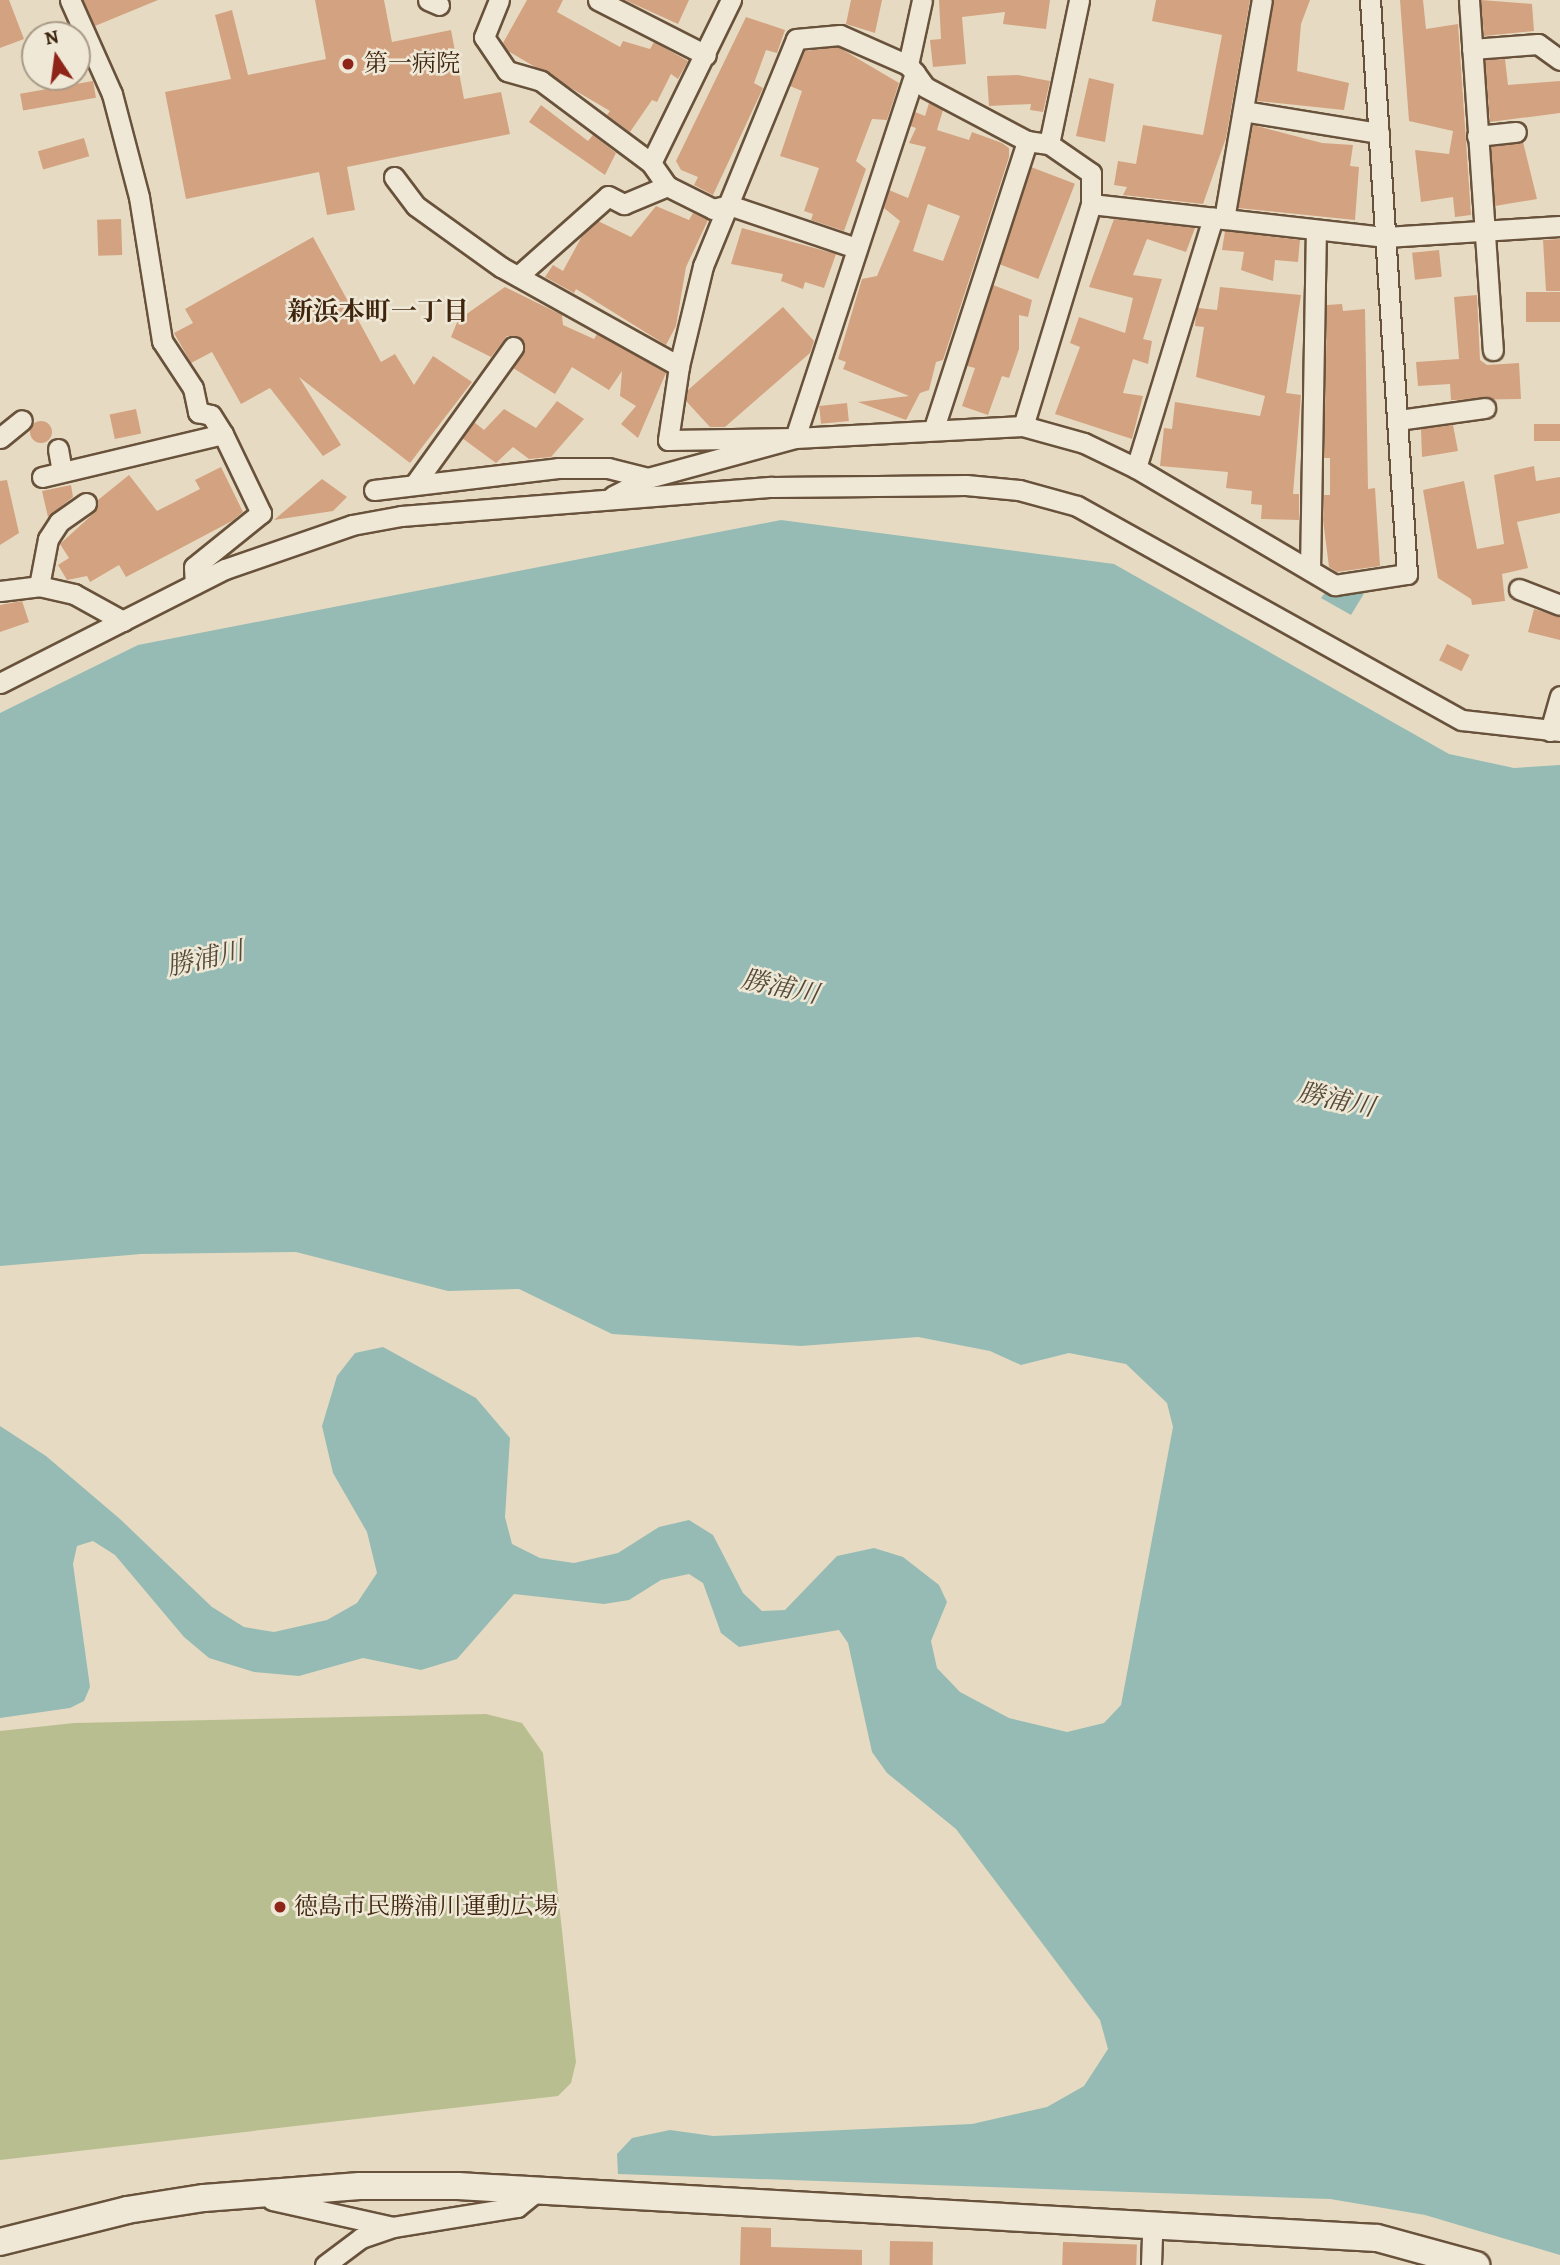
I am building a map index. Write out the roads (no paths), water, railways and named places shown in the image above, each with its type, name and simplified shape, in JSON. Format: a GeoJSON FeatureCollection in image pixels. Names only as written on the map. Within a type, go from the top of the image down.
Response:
{"type":"FeatureCollection","features":[{"type":"Feature","properties":{"kind":"street"},"geometry":{"type":"LineString","coordinates":[[70,0],[115,107],[139,197],[162,341],[192,388],[198,412],[211,415],[223,434],[261,513],[194,567],[195,584]]}},
{"type":"Feature","properties":{"kind":"street"},"geometry":{"type":"LineString","coordinates":[[499,0],[484,37],[507,71],[541,81],[651,163],[667,186],[713,209],[729,205],[856,248]]}},
{"type":"Feature","properties":{"kind":"street"},"geometry":{"type":"LineString","coordinates":[[598,0],[706,55]]}},
{"type":"Feature","properties":{"kind":"street"},"geometry":{"type":"LineString","coordinates":[[651,163],[706,55],[730,0]]}},
{"type":"Feature","properties":{"kind":"street"},"geometry":{"type":"LineString","coordinates":[[795,438],[911,69],[922,0]]}},
{"type":"Feature","properties":{"kind":"street"},"geometry":{"type":"LineString","coordinates":[[1049,144],[1079,0]]}},
{"type":"Feature","properties":{"kind":"street"},"geometry":{"type":"LineString","coordinates":[[1136,468],[1219,219],[1243,111],[1262,0]]}},
{"type":"Feature","properties":{"kind":"street"},"geometry":{"type":"LineString","coordinates":[[1023,426],[1091,204],[1091,173],[1049,144],[1027,141],[925,87],[911,69],[840,35],[796,39],[703,266],[679,366],[668,440],[795,438],[934,428],[1023,426],[1084,443],[1136,468],[1335,585],[1407,574],[1370,0]]}},
{"type":"Feature","properties":{"kind":"street"},"geometry":{"type":"LineString","coordinates":[[1469,0],[1493,350]]}},
{"type":"Feature","properties":{"kind":"street"},"geometry":{"type":"LineString","coordinates":[[1472,49],[1538,44],[1560,60]]}},
{"type":"Feature","properties":{"kind":"street"},"geometry":{"type":"LineString","coordinates":[[1243,111],[1379,133]]}},
{"type":"Feature","properties":{"kind":"street"},"geometry":{"type":"LineString","coordinates":[[1477,136],[1516,132]]}},
{"type":"Feature","properties":{"kind":"street"},"geometry":{"type":"LineString","coordinates":[[934,428],[1027,141]]}},
{"type":"Feature","properties":{"kind":"street"},"geometry":{"type":"LineString","coordinates":[[394,177],[416,206],[518,276],[679,366]]}},
{"type":"Feature","properties":{"kind":"street"},"geometry":{"type":"LineString","coordinates":[[518,276],[608,196],[624,204],[667,186]]}},
{"type":"Feature","properties":{"kind":"street"},"geometry":{"type":"LineString","coordinates":[[1091,204],[1386,237],[1560,226]]}},
{"type":"Feature","properties":{"kind":"street"},"geometry":{"type":"LineString","coordinates":[[1310,570],[1317,230]]}},
{"type":"Feature","properties":{"kind":"street"},"geometry":{"type":"LineString","coordinates":[[414,485],[513,347]]}},
{"type":"Feature","properties":{"kind":"street"},"geometry":{"type":"LineString","coordinates":[[1398,420],[1485,408]]}},
{"type":"Feature","properties":{"kind":"street"},"geometry":{"type":"LineString","coordinates":[[0,438],[22,420]]}},
{"type":"Feature","properties":{"kind":"street"},"geometry":{"type":"LineString","coordinates":[[42,477],[157,441],[223,434]]}},
{"type":"Feature","properties":{"kind":"street"},"geometry":{"type":"LineString","coordinates":[[606,500],[648,478],[795,438]]}},
{"type":"Feature","properties":{"kind":"street"},"geometry":{"type":"LineString","coordinates":[[58,449],[62,472]]}},
{"type":"Feature","properties":{"kind":"street"},"geometry":{"type":"LineString","coordinates":[[374,490],[558,468],[608,468],[648,478]]}},
{"type":"Feature","properties":{"kind":"street"},"geometry":{"type":"LineString","coordinates":[[0,683],[195,584],[306,537],[352,525],[401,516],[772,487],[1019,490],[1077,506],[1462,720],[1555,731],[1560,696]]}},
{"type":"Feature","properties":{"kind":"street"},"geometry":{"type":"LineString","coordinates":[[39,586],[48,540],[59,522],[86,503]]}},
{"type":"Feature","properties":{"kind":"street"},"geometry":{"type":"LineString","coordinates":[[0,591],[39,586],[74,594],[123,621]]}},
{"type":"Feature","properties":{"kind":"street"},"geometry":{"type":"LineString","coordinates":[[1520,589],[1560,605]]}},
{"type":"Feature","properties":{"kind":"street"},"geometry":{"type":"LineString","coordinates":[[0,2242],[127,2210],[260,2194],[360,2186],[1377,2238],[1411,2255],[1476,2265]]}},
{"type":"Feature","properties":{"kind":"street"},"geometry":{"type":"LineString","coordinates":[[260,2194],[393,2227]]}},
{"type":"Feature","properties":{"kind":"street"},"geometry":{"type":"LineString","coordinates":[[325,2265],[361,2238],[393,2227],[517,2207],[533,2194]]}},
{"type":"Feature","properties":{"kind":"street"},"geometry":{"type":"LineString","coordinates":[[1151,2265],[1152,2227]]}},
{"type":"Feature","properties":{"kind":"water","name":"勝浦川"},"geometry":{"type":"Polygon","coordinates":[[[781,520],[1114,564],[1449,754],[1514,768],[1560,765],[1560,2255],[1425,2215],[1330,2199],[618,2174],[617,2154],[632,2138],[670,2130],[713,2136],[972,2124],[1047,2107],[1084,2086],[1108,2049],[1100,2020],[956,1829],[887,1773],[872,1752],[848,1643],[839,1630],[739,1647],[721,1633],[703,1583],[689,1574],[661,1580],[629,1600],[604,1604],[514,1594],[457,1659],[421,1670],[363,1658],[299,1676],[254,1672],[209,1658],[184,1637],[115,1555],[93,1541],[77,1546],[73,1564],[90,1687],[84,1701],[70,1708],[0,1718],[0,1426],[46,1456],[120,1519],[212,1607],[244,1627],[274,1632],[327,1620],[357,1603],[377,1573],[367,1532],[333,1473],[322,1426],[337,1376],[355,1353],[383,1347],[476,1398],[510,1438],[505,1517],[512,1544],[540,1558],[574,1563],[618,1553],[659,1527],[689,1520],[713,1535],[743,1593],[762,1611],[785,1610],[837,1556],[874,1548],[903,1557],[939,1585],[947,1602],[931,1641],[937,1668],[960,1692],[1009,1718],[1067,1732],[1104,1723],[1121,1705],[1173,1427],[1167,1403],[1126,1364],[1069,1353],[1021,1365],[990,1351],[918,1337],[801,1346],[612,1334],[519,1289],[448,1291],[296,1252],[141,1254],[0,1266],[0,713],[138,645],[781,520]]]}},
{"type":"Feature","properties":{"kind":"water"},"geometry":{"type":"Polygon","coordinates":[[[1368,587],[1351,615],[1321,598],[1328,589],[1368,587]]]}},
{"type":"Feature","properties":{"kind":"place","name":"第一病院"},"geometry":{"type":"Point","coordinates":[348,64]}},
{"type":"Feature","properties":{"kind":"place","name":"徳島市民勝浦川運動広場"},"geometry":{"type":"Point","coordinates":[280,1907]}},
{"type":"Feature","properties":{"kind":"district","name":"新浜本町一丁目"},"geometry":{"type":"Point","coordinates":[378,312]}}]}
